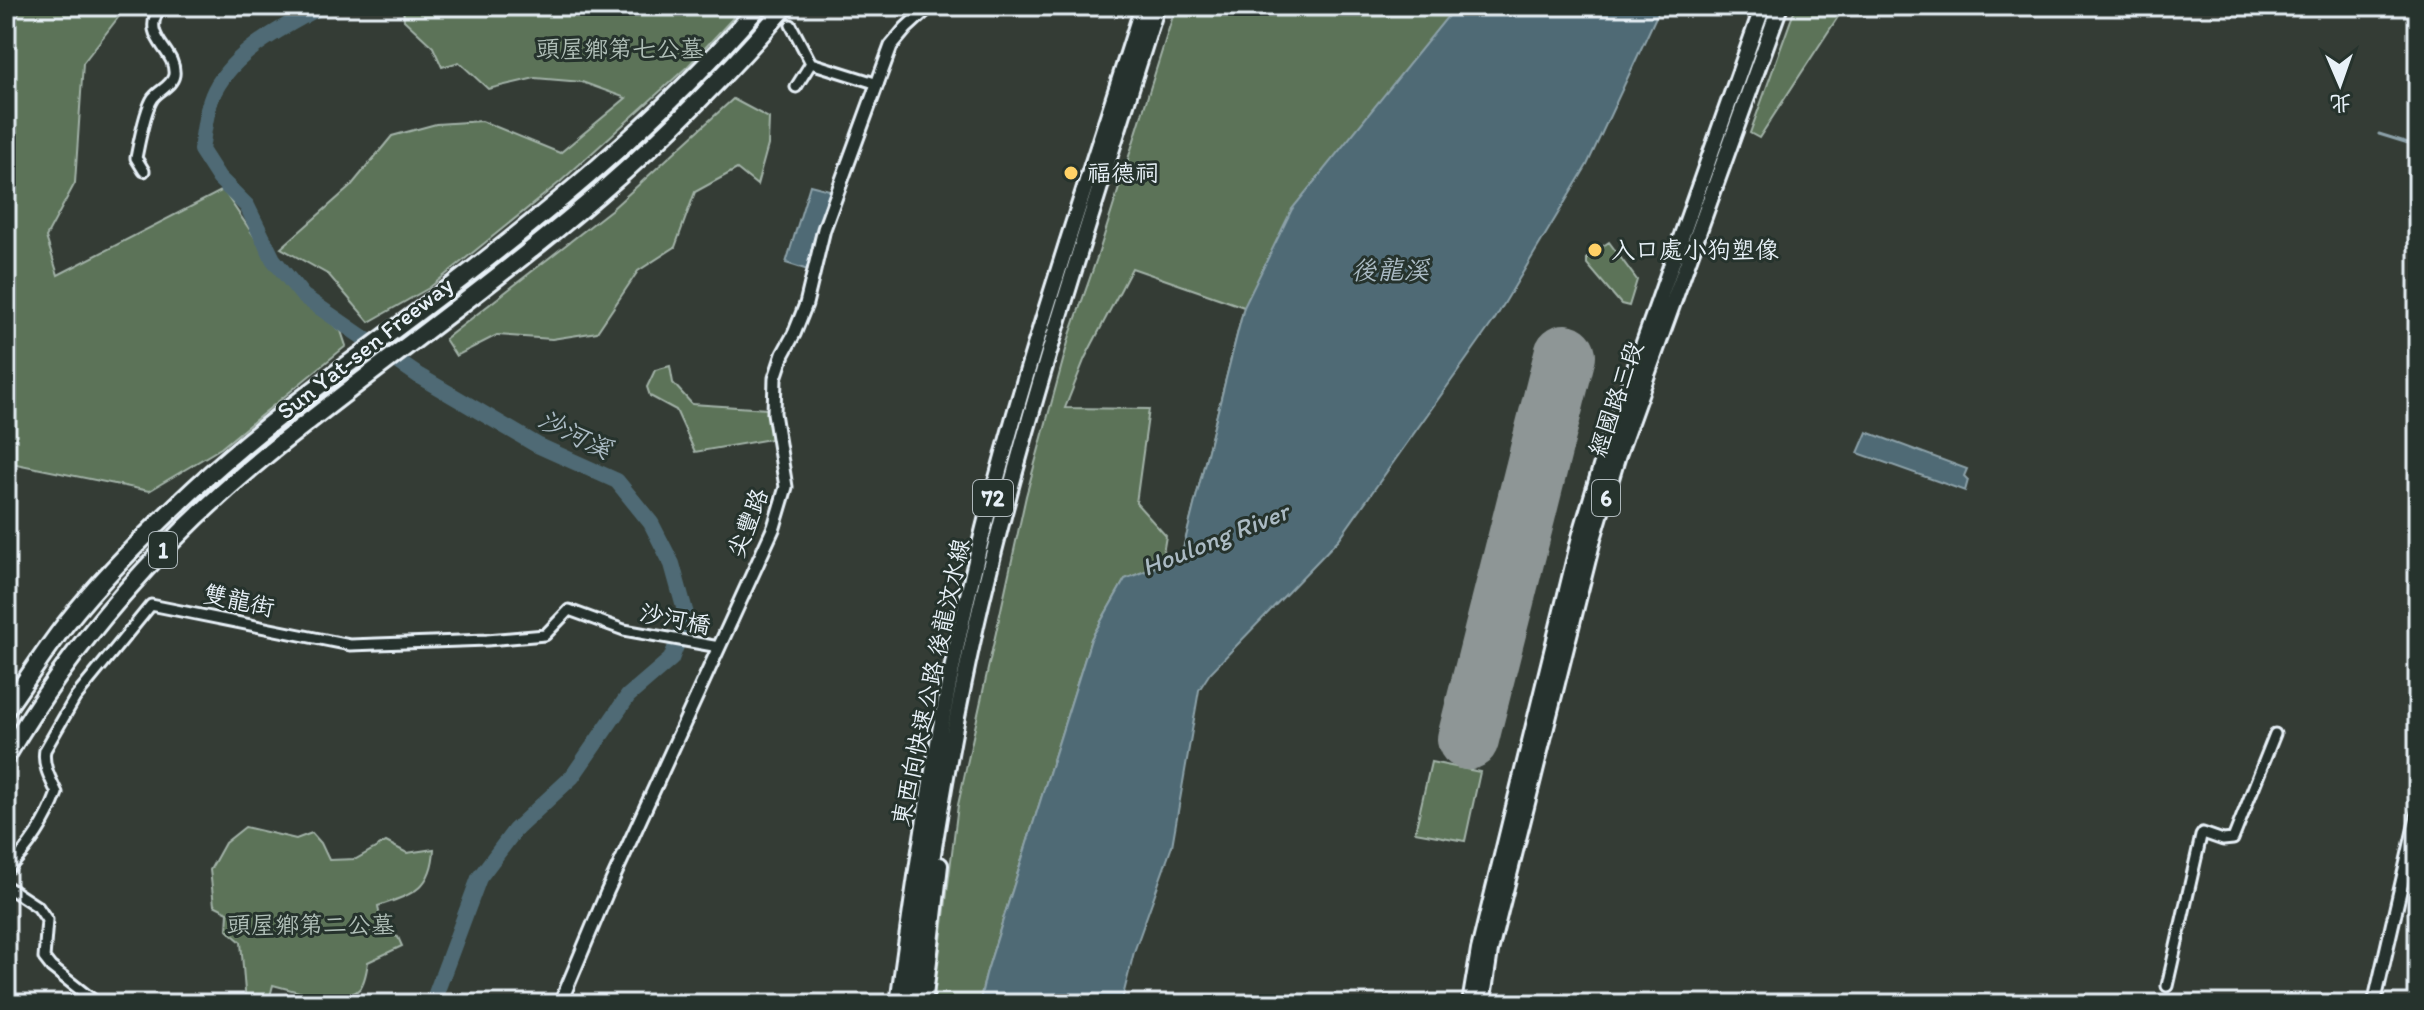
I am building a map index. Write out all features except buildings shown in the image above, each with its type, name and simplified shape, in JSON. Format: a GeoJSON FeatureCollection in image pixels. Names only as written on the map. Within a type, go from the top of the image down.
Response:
{"type":"FeatureCollection","features":[{"type":"Feature","properties":{"kind":"highway","name":"Sun Yat-sen Freeway"},"geometry":{"type":"LineString","coordinates":[[6,709],[66,624],[135,546],[196,487],[531,224],[623,145],[726,44],[759,6]]}},
{"type":"Feature","properties":{"kind":"highway","name":"Sun Yat-sen Freeway"},"geometry":{"type":"LineString","coordinates":[[6,757],[87,637],[152,561],[263,458],[576,214],[699,101],[786,6]]}},
{"type":"Feature","properties":{"kind":"main road","name":"東西向快速公路 後龍汶水線"},"geometry":{"type":"LineString","coordinates":[[898,1004],[918,851],[966,602],[1008,441],[1143,6]]}},
{"type":"Feature","properties":{"kind":"main road","name":"東西向快速公路 後龍汶水線"},"geometry":{"type":"LineString","coordinates":[[911,1004],[948,766],[981,605],[1047,358],[1157,6]]}},
{"type":"Feature","properties":{"kind":"main road","name":"經國路三段"},"geometry":{"type":"LineString","coordinates":[[1470,1004],[1479,950],[1580,537],[1606,450],[1763,6]]}},
{"type":"Feature","properties":{"kind":"main road","name":"經國路三段"},"geometry":{"type":"LineString","coordinates":[[1482,1004],[1490,951],[1593,539],[1618,455],[1780,6]]}},
{"type":"Feature","properties":{"kind":"main road"},"geometry":{"type":"LineString","coordinates":[[924,1004],[946,811],[948,766]]}},
{"type":"Feature","properties":{"kind":"main road"},"geometry":{"type":"LineString","coordinates":[[891,1004],[908,886],[918,851]]}},
{"type":"Feature","properties":{"kind":"street"},"geometry":{"type":"LineString","coordinates":[[144,171],[136,158],[152,99],[171,82],[174,74],[173,65],[155,37],[157,12],[161,6]]}},
{"type":"Feature","properties":{"kind":"street","name":"尖豐路"},"geometry":{"type":"LineString","coordinates":[[560,1004],[607,892],[774,527],[786,487],[774,413],[775,378],[806,304],[824,229],[891,46],[930,6]]}},
{"type":"Feature","properties":{"kind":"street"},"geometry":{"type":"LineString","coordinates":[[791,25],[811,63],[878,84]]}},
{"type":"Feature","properties":{"kind":"street"},"geometry":{"type":"LineString","coordinates":[[796,87],[811,63]]}},
{"type":"Feature","properties":{"kind":"street","name":"雙龍街"},"geometry":{"type":"LineString","coordinates":[[6,871],[49,814],[57,793],[44,757],[70,695],[151,605],[350,645],[545,635],[569,610],[624,630]]}},
{"type":"Feature","properties":{"kind":"street","name":"沙河橋"},"geometry":{"type":"LineString","coordinates":[[624,630],[719,647]]}},
{"type":"Feature","properties":{"kind":"street"},"geometry":{"type":"LineString","coordinates":[[2167,986],[2201,836],[2203,833],[2230,840],[2237,833],[2275,734]]}},
{"type":"Feature","properties":{"kind":"street"},"geometry":{"type":"LineString","coordinates":[[2374,1004],[2417,818]]}},
{"type":"Feature","properties":{"kind":"street"},"geometry":{"type":"LineString","coordinates":[[6,886],[38,907],[47,920],[44,958],[51,967],[98,1004]]}},
{"type":"Feature","properties":{"kind":"green space"},"geometry":{"type":"Polygon","coordinates":[[[6,6],[127,6],[83,63],[75,183],[46,237],[58,275],[223,190],[291,291],[341,331],[346,346],[221,448],[149,491],[6,462],[6,6]]]}},
{"type":"Feature","properties":{"kind":"green space","name":"頭屋鄉第七公墓"},"geometry":{"type":"Polygon","coordinates":[[[403,6],[738,6],[732,19],[688,66],[560,182],[429,288],[369,322],[329,275],[281,248],[350,187],[392,136],[436,124],[482,121],[560,153],[626,98],[582,82],[535,78],[488,89],[459,62],[442,67],[433,47],[404,20],[403,6]]]}},
{"type":"Feature","properties":{"kind":"green space"},"geometry":{"type":"Polygon","coordinates":[[[1176,6],[1582,6],[1181,558],[1244,307],[1132,268],[1085,358],[1065,408],[1149,409],[1136,503],[1166,536],[1161,565],[1125,579],[1091,639],[979,1004],[933,1004],[958,805],[1026,496],[1070,335],[1176,6]]]}},
{"type":"Feature","properties":{"kind":"green space"},"geometry":{"type":"Polygon","coordinates":[[[1796,6],[1845,6],[1759,138],[1750,133],[1796,6]]]}},
{"type":"Feature","properties":{"kind":"green space"},"geometry":{"type":"Polygon","coordinates":[[[733,99],[769,118],[768,145],[757,185],[737,169],[695,192],[675,247],[638,271],[597,332],[552,339],[497,335],[456,356],[445,339],[612,209],[733,99]]]}},
{"type":"Feature","properties":{"kind":"green space"},"geometry":{"type":"Polygon","coordinates":[[[1609,242],[1637,280],[1629,306],[1621,304],[1587,264],[1587,257],[1609,242]]]}},
{"type":"Feature","properties":{"kind":"green space"},"geometry":{"type":"Polygon","coordinates":[[[670,366],[673,383],[692,404],[767,409],[771,439],[695,452],[676,410],[650,396],[647,387],[655,370],[670,366]]]}},
{"type":"Feature","properties":{"kind":"green space"},"geometry":{"type":"Polygon","coordinates":[[[1431,762],[1480,772],[1465,841],[1415,832],[1431,762]]]}},
{"type":"Feature","properties":{"kind":"green space","name":"頭屋鄉第二公墓"},"geometry":{"type":"Polygon","coordinates":[[[245,827],[296,839],[312,833],[329,860],[356,859],[386,842],[407,853],[434,849],[425,881],[411,893],[378,906],[382,931],[398,937],[402,946],[368,962],[365,979],[355,993],[333,1000],[333,1004],[316,1004],[314,996],[273,985],[268,1004],[246,1004],[241,942],[227,930],[228,912],[214,905],[210,870],[225,843],[245,827]]]}},
{"type":"Feature","properties":{"kind":"water","name":"後龍溪"},"geometry":{"type":"Polygon","coordinates":[[[1456,6],[1661,6],[1587,165],[1495,319],[1339,539],[1210,673],[1199,690],[1172,846],[1134,952],[1121,1004],[979,1004],[1091,639],[1125,579],[1181,557],[1244,307],[1292,209],[1456,6]]]}},
{"type":"Feature","properties":{"kind":"water"},"geometry":{"type":"Polygon","coordinates":[[[810,185],[833,191],[813,241],[808,270],[786,263],[810,185]]]}},
{"type":"Feature","properties":{"kind":"water"},"geometry":{"type":"Polygon","coordinates":[[[1867,432],[1967,469],[1965,491],[1858,453],[1867,432]]]}},
{"type":"Feature","properties":{"kind":"waterway","name":"沙河溪"},"geometry":{"type":"LineString","coordinates":[[322,6],[262,40],[224,75],[209,104],[201,150],[219,178],[247,206],[273,259],[303,296],[419,376],[537,445],[617,481],[651,523],[672,564],[687,618],[671,659],[628,696],[572,777],[515,830],[479,878],[432,1004]]}},
{"type":"Feature","properties":{"kind":"waterway"},"geometry":{"type":"LineString","coordinates":[[2379,134],[2418,146]]}},
{"type":"Feature","properties":{"kind":"waterway"},"geometry":{"type":"LineString","coordinates":[[2412,814],[2418,791]]}},
{"type":"Feature","properties":{"kind":"runway"},"geometry":{"type":"LineString","coordinates":[[1468,739],[1565,355]]}},
{"type":"Feature","properties":{"kind":"place","name":"福德祠"},"geometry":{"type":"Point","coordinates":[1071,173]}},
{"type":"Feature","properties":{"kind":"place","name":"入口處小狗塑像"},"geometry":{"type":"Point","coordinates":[1595,250]}},
{"type":"Feature","properties":{"kind":"water label","name":"Houlong River"},"geometry":{"type":"Point","coordinates":[1215,539]}}]}
